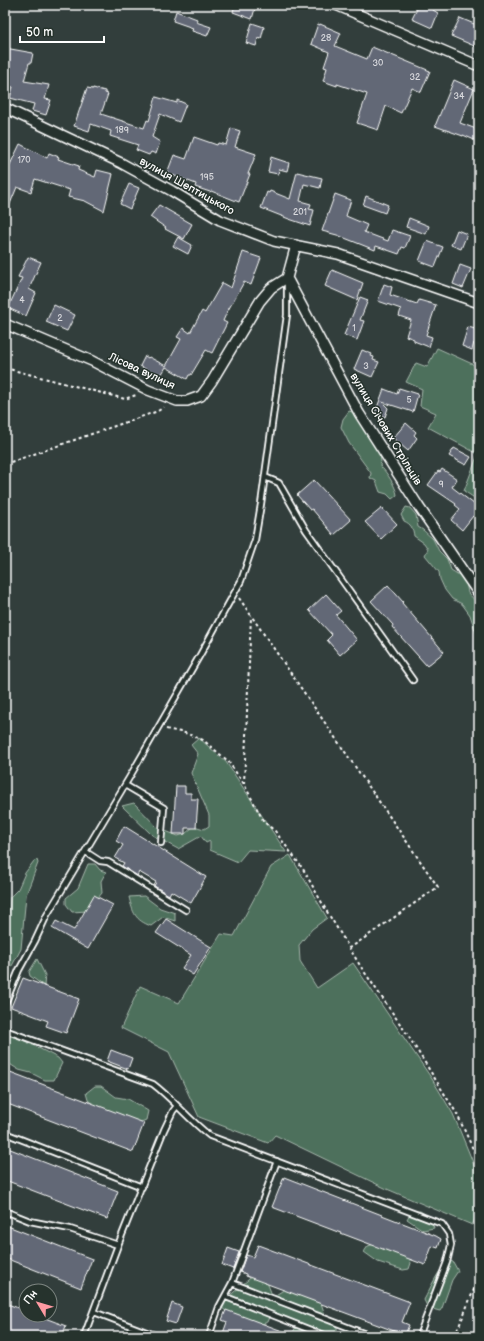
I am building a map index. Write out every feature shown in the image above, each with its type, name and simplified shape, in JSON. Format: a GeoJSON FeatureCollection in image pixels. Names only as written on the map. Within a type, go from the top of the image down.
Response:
{"type":"FeatureCollection","features":[{"type":"Feature","properties":{"kind":"street"},"geometry":{"type":"LineString","coordinates":[[336,5],[479,66]]}},
{"type":"Feature","properties":{"kind":"street","name":"вулиця Шептицького"},"geometry":{"type":"LineString","coordinates":[[5,108],[121,163],[220,220],[274,241],[338,254],[479,302]]}},
{"type":"Feature","properties":{"kind":"street"},"geometry":{"type":"LineString","coordinates":[[287,278],[296,246]]}},
{"type":"Feature","properties":{"kind":"street","name":"Лісова вулиця"},"geometry":{"type":"LineString","coordinates":[[5,324],[92,361],[148,390],[174,400],[188,401],[201,396],[260,301],[271,288],[287,278]]}},
{"type":"Feature","properties":{"kind":"street","name":"вулиця Січових Стрільців"},"geometry":{"type":"LineString","coordinates":[[287,278],[359,413],[419,507],[479,594]]}},
{"type":"Feature","properties":{"kind":"lane"},"geometry":{"type":"LineString","coordinates":[[5,1004],[47,915],[125,785],[241,581],[255,540],[261,504],[287,316],[287,278]]}},
{"type":"Feature","properties":{"kind":"lane"},"geometry":{"type":"LineString","coordinates":[[265,477],[279,483],[306,530],[413,680]]}},
{"type":"Feature","properties":{"kind":"lane"},"geometry":{"type":"LineString","coordinates":[[125,785],[164,808],[161,842]]}},
{"type":"Feature","properties":{"kind":"lane"},"geometry":{"type":"LineString","coordinates":[[86,852],[100,861],[108,862],[186,910]]}},
{"type":"Feature","properties":{"kind":"lane"},"geometry":{"type":"LineString","coordinates":[[5,1030],[153,1084],[166,1094],[210,1136],[442,1224],[449,1234],[451,1245],[447,1262],[419,1336]]}},
{"type":"Feature","properties":{"kind":"lane"},"geometry":{"type":"LineString","coordinates":[[84,1336],[118,1245],[164,1130],[172,1111],[178,1106]]}},
{"type":"Feature","properties":{"kind":"lane"},"geometry":{"type":"LineString","coordinates":[[5,1133],[142,1187]]}},
{"type":"Feature","properties":{"kind":"lane"},"geometry":{"type":"LineString","coordinates":[[209,1336],[219,1307],[226,1297],[232,1282],[277,1161]]}},
{"type":"Feature","properties":{"kind":"lane"},"geometry":{"type":"LineString","coordinates":[[5,1211],[30,1221],[70,1229],[118,1245]]}},
{"type":"Feature","properties":{"kind":"lane"},"geometry":{"type":"LineString","coordinates":[[232,1282],[370,1336]]}},
{"type":"Feature","properties":{"kind":"lane"},"geometry":{"type":"LineString","coordinates":[[226,1297],[326,1336]]}},
{"type":"Feature","properties":{"kind":"lane"},"geometry":{"type":"LineString","coordinates":[[94,1312],[157,1336]]}},
{"type":"Feature","properties":{"kind":"path"},"geometry":{"type":"LineString","coordinates":[[5,368],[125,399],[148,390]]}},
{"type":"Feature","properties":{"kind":"path"},"geometry":{"type":"LineString","coordinates":[[5,464],[158,411],[174,400]]}},
{"type":"Feature","properties":{"kind":"path"},"geometry":{"type":"LineString","coordinates":[[235,592],[438,887],[350,949]]}},
{"type":"Feature","properties":{"kind":"path"},"geometry":{"type":"LineString","coordinates":[[244,784],[252,615]]}},
{"type":"Feature","properties":{"kind":"path"},"geometry":{"type":"LineString","coordinates":[[158,728],[185,733],[203,740],[228,761],[244,784],[264,822],[275,831],[303,869],[350,949],[407,1034],[457,1114],[479,1162]]}},
{"type":"Feature","properties":{"kind":"path"},"geometry":{"type":"LineString","coordinates":[[455,1336],[479,1277]]}},
{"type":"Feature","properties":{"kind":"green space"},"geometry":{"type":"Polygon","coordinates":[[[437,348],[479,367],[479,501],[464,491],[478,454],[428,427],[436,413],[420,406],[422,389],[406,382],[416,363],[427,367],[437,348]]]}},
{"type":"Feature","properties":{"kind":"green space"},"geometry":{"type":"Polygon","coordinates":[[[349,411],[355,413],[380,455],[380,466],[393,484],[397,495],[392,499],[387,494],[380,492],[376,481],[370,478],[371,473],[349,443],[341,427],[343,419],[349,411]]]}},
{"type":"Feature","properties":{"kind":"green space"},"geometry":{"type":"Polygon","coordinates":[[[406,507],[410,508],[416,515],[418,527],[433,539],[439,551],[447,559],[451,570],[464,578],[468,593],[479,605],[479,634],[476,633],[470,615],[462,604],[452,599],[445,590],[440,579],[439,572],[425,555],[428,549],[424,543],[414,536],[411,527],[404,521],[401,515],[406,507]]]}},
{"type":"Feature","properties":{"kind":"green space"},"geometry":{"type":"Polygon","coordinates":[[[199,738],[226,762],[286,852],[248,850],[238,862],[210,850],[210,841],[206,843],[201,836],[178,849],[152,835],[122,806],[134,803],[158,828],[178,836],[185,834],[194,826],[204,829],[209,826],[209,815],[191,773],[198,754],[191,745],[199,738]]]}},
{"type":"Feature","properties":{"kind":"green space"},"geometry":{"type":"Polygon","coordinates":[[[290,855],[327,918],[312,929],[299,945],[300,961],[317,988],[353,963],[432,1079],[453,1114],[479,1180],[479,1212],[472,1225],[387,1189],[275,1135],[268,1143],[199,1117],[169,1052],[121,1028],[140,986],[179,1003],[221,934],[234,936],[271,867],[290,855]]]}},
{"type":"Feature","properties":{"kind":"green space"},"geometry":{"type":"Polygon","coordinates":[[[37,860],[38,863],[26,895],[21,949],[5,977],[5,920],[9,913],[10,897],[18,889],[25,873],[34,861],[37,860]]]}},
{"type":"Feature","properties":{"kind":"green space"},"geometry":{"type":"Polygon","coordinates":[[[88,864],[95,864],[100,870],[106,872],[101,881],[102,893],[87,911],[72,912],[66,904],[66,898],[78,888],[88,864]]]}},
{"type":"Feature","properties":{"kind":"green space"},"geometry":{"type":"Polygon","coordinates":[[[144,896],[160,908],[175,913],[175,921],[163,917],[151,926],[141,921],[134,912],[129,897],[144,896]]]}},
{"type":"Feature","properties":{"kind":"green space"},"geometry":{"type":"Polygon","coordinates":[[[37,959],[45,975],[44,986],[30,976],[29,972],[37,959]]]}},
{"type":"Feature","properties":{"kind":"green space"},"geometry":{"type":"Polygon","coordinates":[[[5,1034],[13,1035],[58,1058],[62,1063],[54,1080],[45,1080],[31,1073],[19,1070],[5,1061],[5,1034]]]}},
{"type":"Feature","properties":{"kind":"green space"},"geometry":{"type":"Polygon","coordinates":[[[95,1086],[101,1086],[116,1097],[128,1099],[148,1111],[146,1120],[136,1124],[96,1107],[88,1100],[86,1093],[95,1086]]]}},
{"type":"Feature","properties":{"kind":"green space"},"geometry":{"type":"Polygon","coordinates":[[[420,1211],[431,1218],[434,1228],[423,1230],[407,1219],[411,1212],[420,1211]]]}},
{"type":"Feature","properties":{"kind":"green space"},"geometry":{"type":"Polygon","coordinates":[[[378,1243],[409,1257],[411,1263],[409,1269],[403,1270],[378,1262],[364,1252],[368,1246],[378,1243]]]}},
{"type":"Feature","properties":{"kind":"green space"},"geometry":{"type":"Polygon","coordinates":[[[450,1261],[453,1262],[458,1271],[452,1280],[442,1308],[440,1311],[428,1308],[424,1300],[442,1268],[450,1261]]]}},
{"type":"Feature","properties":{"kind":"green space"},"geometry":{"type":"Polygon","coordinates":[[[255,1274],[265,1277],[272,1295],[274,1296],[295,1283],[320,1300],[325,1315],[337,1322],[337,1331],[346,1336],[322,1336],[322,1332],[311,1336],[293,1336],[292,1334],[297,1325],[281,1315],[272,1312],[268,1322],[256,1326],[235,1319],[220,1306],[220,1304],[255,1274]]]}},
{"type":"Feature","properties":{"kind":"building"},"geometry":{"type":"Polygon","coordinates":[[[235,5],[256,5],[252,19],[233,12],[235,5]]]}},
{"type":"Feature","properties":{"kind":"building"},"geometry":{"type":"Polygon","coordinates":[[[419,5],[435,5],[433,10],[438,13],[432,28],[412,19],[419,5]]]}},
{"type":"Feature","properties":{"kind":"building"},"geometry":{"type":"Polygon","coordinates":[[[176,11],[197,19],[196,22],[211,27],[207,36],[192,31],[193,28],[173,21],[176,11]]]}},
{"type":"Feature","properties":{"kind":"building"},"geometry":{"type":"Polygon","coordinates":[[[460,18],[479,26],[479,48],[451,36],[460,18]]]}},
{"type":"Feature","properties":{"kind":"building"},"geometry":{"type":"Polygon","coordinates":[[[252,23],[264,27],[261,39],[258,38],[256,46],[246,43],[252,23]]]}},
{"type":"Feature","properties":{"kind":"building"},"geometry":{"type":"Polygon","coordinates":[[[318,24],[341,33],[335,46],[367,59],[372,47],[430,71],[421,92],[412,88],[401,113],[386,106],[378,130],[357,123],[367,94],[323,81],[327,68],[324,67],[329,52],[311,44],[318,24]]]}},
{"type":"Feature","properties":{"kind":"building"},"geometry":{"type":"Polygon","coordinates":[[[5,48],[33,53],[24,81],[49,85],[45,99],[51,100],[46,115],[32,111],[34,104],[10,98],[13,87],[5,86],[5,48]]]}},
{"type":"Feature","properties":{"kind":"building"},"geometry":{"type":"Polygon","coordinates":[[[454,80],[474,89],[460,123],[479,130],[479,142],[435,126],[454,80]]]}},
{"type":"Feature","properties":{"kind":"building"},"geometry":{"type":"Polygon","coordinates":[[[87,88],[105,91],[105,93],[108,94],[101,114],[144,128],[147,120],[149,121],[156,97],[177,103],[177,100],[186,104],[179,122],[160,114],[152,137],[160,142],[156,154],[151,152],[149,155],[136,150],[138,145],[110,136],[111,131],[91,124],[89,131],[74,126],[87,88]]]}},
{"type":"Feature","properties":{"kind":"building"},"geometry":{"type":"Polygon","coordinates":[[[231,128],[240,131],[235,147],[256,154],[239,202],[211,191],[210,192],[195,187],[196,184],[167,173],[174,155],[186,159],[194,137],[217,145],[218,143],[226,145],[231,128]]]}},
{"type":"Feature","properties":{"kind":"building"},"geometry":{"type":"Polygon","coordinates":[[[20,144],[47,158],[49,153],[59,157],[58,159],[79,166],[78,170],[95,177],[97,170],[113,174],[104,211],[85,201],[68,197],[70,190],[35,179],[31,192],[17,187],[5,216],[5,175],[20,144]]]}},
{"type":"Feature","properties":{"kind":"building"},"geometry":{"type":"Polygon","coordinates":[[[271,157],[289,163],[287,171],[279,169],[278,174],[268,172],[271,157]]]}},
{"type":"Feature","properties":{"kind":"building"},"geometry":{"type":"Polygon","coordinates":[[[297,172],[322,178],[320,188],[304,184],[300,201],[311,204],[309,209],[314,210],[310,226],[261,208],[267,192],[269,193],[270,191],[290,199],[297,172]]]}},
{"type":"Feature","properties":{"kind":"building"},"geometry":{"type":"Polygon","coordinates":[[[129,184],[139,188],[130,209],[120,204],[129,184]]]}},
{"type":"Feature","properties":{"kind":"building"},"geometry":{"type":"Polygon","coordinates":[[[335,194],[351,200],[346,216],[367,225],[364,232],[388,241],[392,230],[410,236],[405,248],[402,247],[399,254],[376,246],[375,250],[337,235],[322,231],[335,194]]]}},
{"type":"Feature","properties":{"kind":"building"},"geometry":{"type":"Polygon","coordinates":[[[366,196],[388,205],[385,213],[363,205],[366,196]]]}},
{"type":"Feature","properties":{"kind":"building"},"geometry":{"type":"Polygon","coordinates":[[[159,205],[192,224],[184,239],[165,229],[166,228],[150,217],[159,205]]]}},
{"type":"Feature","properties":{"kind":"building"},"geometry":{"type":"Polygon","coordinates":[[[409,218],[429,226],[426,234],[406,227],[409,218]]]}},
{"type":"Feature","properties":{"kind":"building"},"geometry":{"type":"Polygon","coordinates":[[[457,230],[467,234],[461,249],[451,245],[457,230]]]}},
{"type":"Feature","properties":{"kind":"building"},"geometry":{"type":"Polygon","coordinates":[[[178,237],[192,245],[188,254],[173,246],[178,237]]]}},
{"type":"Feature","properties":{"kind":"building"},"geometry":{"type":"Polygon","coordinates":[[[427,241],[443,247],[435,267],[419,261],[427,241]]]}},
{"type":"Feature","properties":{"kind":"building"},"geometry":{"type":"Polygon","coordinates":[[[243,252],[261,258],[251,285],[244,282],[227,312],[223,321],[227,323],[212,353],[206,350],[187,379],[166,367],[160,377],[140,366],[145,356],[166,366],[181,339],[177,337],[183,328],[190,333],[202,311],[205,313],[222,283],[231,288],[243,252]]]}},
{"type":"Feature","properties":{"kind":"building"},"geometry":{"type":"Polygon","coordinates":[[[28,257],[41,262],[29,289],[36,293],[26,316],[8,308],[22,278],[18,277],[28,257]]]}},
{"type":"Feature","properties":{"kind":"building"},"geometry":{"type":"Polygon","coordinates":[[[460,265],[471,269],[463,288],[453,284],[460,265]]]}},
{"type":"Feature","properties":{"kind":"building"},"geometry":{"type":"Polygon","coordinates":[[[332,270],[363,283],[357,300],[325,286],[332,270]]]}},
{"type":"Feature","properties":{"kind":"building"},"geometry":{"type":"Polygon","coordinates":[[[384,284],[392,287],[390,295],[417,304],[419,300],[436,305],[426,335],[432,337],[429,347],[406,336],[411,320],[399,316],[401,309],[378,301],[384,284]]]}},
{"type":"Feature","properties":{"kind":"building"},"geometry":{"type":"Polygon","coordinates":[[[360,297],[368,300],[360,320],[364,321],[357,340],[344,335],[360,297]]]}},
{"type":"Feature","properties":{"kind":"building"},"geometry":{"type":"Polygon","coordinates":[[[54,305],[75,315],[67,331],[46,322],[54,305]]]}},
{"type":"Feature","properties":{"kind":"building"},"geometry":{"type":"Polygon","coordinates":[[[468,327],[479,330],[479,339],[477,344],[474,343],[472,350],[462,346],[468,327]]]}},
{"type":"Feature","properties":{"kind":"building"},"geometry":{"type":"Polygon","coordinates":[[[362,350],[372,354],[371,356],[374,357],[373,360],[379,362],[372,377],[354,369],[362,350]]]}},
{"type":"Feature","properties":{"kind":"building"},"geometry":{"type":"Polygon","coordinates":[[[399,388],[418,394],[413,412],[382,402],[388,408],[385,417],[375,413],[384,389],[397,394],[399,388]]]}},
{"type":"Feature","properties":{"kind":"building"},"geometry":{"type":"Polygon","coordinates":[[[406,423],[416,432],[414,435],[417,438],[408,451],[393,438],[406,423]]]}},
{"type":"Feature","properties":{"kind":"building"},"geometry":{"type":"Polygon","coordinates":[[[454,448],[471,457],[466,465],[449,456],[454,448]]]}},
{"type":"Feature","properties":{"kind":"building"},"geometry":{"type":"Polygon","coordinates":[[[442,469],[457,479],[452,487],[479,508],[479,519],[473,516],[462,530],[451,520],[460,509],[455,505],[456,504],[428,485],[438,471],[440,472],[442,469]]]}},
{"type":"Feature","properties":{"kind":"building"},"geometry":{"type":"Polygon","coordinates":[[[314,480],[351,520],[334,535],[312,509],[310,510],[297,495],[314,480]]]}},
{"type":"Feature","properties":{"kind":"building"},"geometry":{"type":"Polygon","coordinates":[[[382,508],[397,524],[381,539],[365,522],[382,508]]]}},
{"type":"Feature","properties":{"kind":"building"},"geometry":{"type":"Polygon","coordinates":[[[388,585],[444,652],[427,666],[371,601],[388,585]]]}},
{"type":"Feature","properties":{"kind":"building"},"geometry":{"type":"Polygon","coordinates":[[[326,594],[341,611],[336,615],[357,640],[340,655],[327,640],[332,635],[309,610],[326,594]]]}},
{"type":"Feature","properties":{"kind":"building"},"geometry":{"type":"Polygon","coordinates":[[[176,786],[185,786],[185,793],[191,793],[191,799],[198,799],[196,828],[185,828],[185,834],[173,834],[176,786]]]}},
{"type":"Feature","properties":{"kind":"building"},"geometry":{"type":"Polygon","coordinates":[[[124,826],[206,877],[191,903],[171,891],[169,895],[154,886],[156,882],[139,872],[137,876],[122,866],[124,863],[115,858],[123,845],[116,841],[124,826]]]}},
{"type":"Feature","properties":{"kind":"building"},"geometry":{"type":"Polygon","coordinates":[[[94,895],[113,905],[88,949],[52,928],[56,921],[74,930],[94,895]]]}},
{"type":"Feature","properties":{"kind":"building"},"geometry":{"type":"Polygon","coordinates":[[[166,919],[211,947],[193,975],[182,968],[191,955],[156,933],[166,919]]]}},
{"type":"Feature","properties":{"kind":"building"},"geometry":{"type":"Polygon","coordinates":[[[23,978],[79,999],[66,1033],[46,1026],[48,1021],[11,1007],[23,978]]]}},
{"type":"Feature","properties":{"kind":"building"},"geometry":{"type":"Polygon","coordinates":[[[111,1050],[132,1058],[128,1069],[107,1061],[111,1050]]]}},
{"type":"Feature","properties":{"kind":"building"},"geometry":{"type":"Polygon","coordinates":[[[5,1070],[144,1123],[133,1152],[5,1103],[5,1070]]]}},
{"type":"Feature","properties":{"kind":"building"},"geometry":{"type":"Polygon","coordinates":[[[5,1147],[118,1191],[107,1219],[5,1180],[5,1147]]]}},
{"type":"Feature","properties":{"kind":"building"},"geometry":{"type":"Polygon","coordinates":[[[284,1177],[436,1236],[441,1239],[438,1248],[432,1246],[425,1265],[272,1207],[284,1177]]]}},
{"type":"Feature","properties":{"kind":"building"},"geometry":{"type":"Polygon","coordinates":[[[5,1225],[92,1259],[81,1288],[5,1258],[5,1225]]]}},
{"type":"Feature","properties":{"kind":"building"},"geometry":{"type":"Polygon","coordinates":[[[258,1245],[410,1302],[402,1322],[409,1325],[405,1335],[246,1276],[246,1274],[240,1272],[246,1255],[253,1257],[258,1245]]]}},
{"type":"Feature","properties":{"kind":"building"},"geometry":{"type":"Polygon","coordinates":[[[228,1248],[239,1252],[233,1269],[222,1265],[228,1248]]]}},
{"type":"Feature","properties":{"kind":"building"},"geometry":{"type":"Polygon","coordinates":[[[5,1303],[18,1308],[18,1323],[58,1323],[66,1326],[62,1336],[5,1336],[5,1303]]]}},
{"type":"Feature","properties":{"kind":"building"},"geometry":{"type":"Polygon","coordinates":[[[172,1303],[182,1307],[176,1324],[166,1321],[172,1303]]]}},
{"type":"Feature","properties":{"kind":"building"},"geometry":{"type":"Polygon","coordinates":[[[226,1310],[293,1335],[222,1336],[227,1322],[222,1320],[226,1310]]]}}]}
